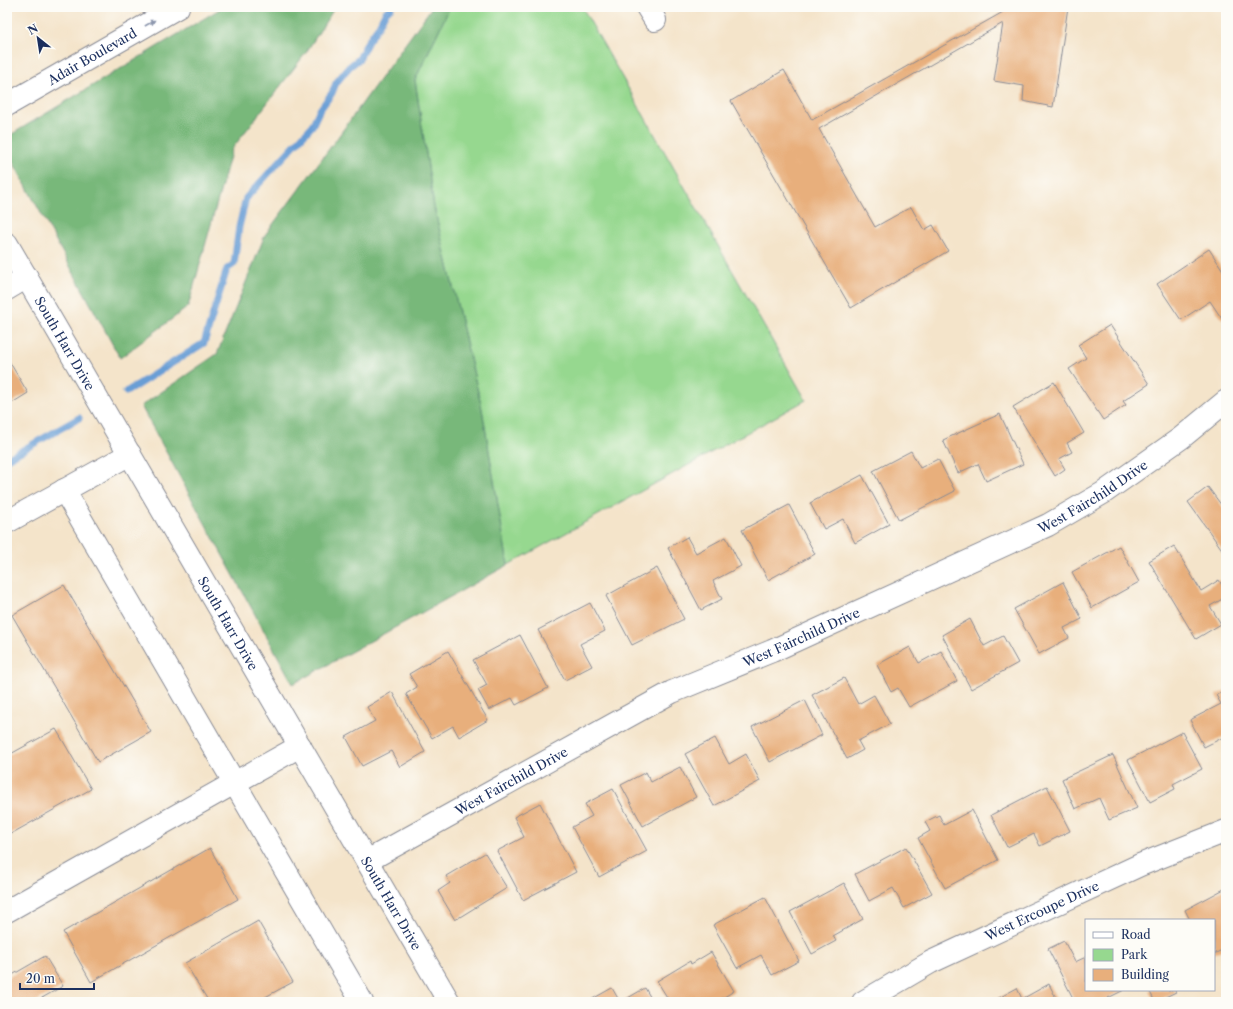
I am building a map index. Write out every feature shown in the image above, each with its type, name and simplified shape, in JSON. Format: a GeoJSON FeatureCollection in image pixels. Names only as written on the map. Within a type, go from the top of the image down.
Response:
{"type":"FeatureCollection","features":[{"type":"Feature","properties":{"kind":"street","name":"Adair Boulevard"},"geometry":{"type":"LineString","coordinates":[[7,105],[178,7]]}},
{"type":"Feature","properties":{"kind":"street","name":"South Harr Drive"},"geometry":{"type":"LineString","coordinates":[[7,244],[449,1002]]}},
{"type":"Feature","properties":{"kind":"street"},"geometry":{"type":"LineString","coordinates":[[7,289],[27,277]]}},
{"type":"Feature","properties":{"kind":"street","name":"West Fairchild Drive"},"geometry":{"type":"LineString","coordinates":[[367,861],[672,692],[772,651],[1048,525],[1103,493],[1181,438],[1226,401]]}},
{"type":"Feature","properties":{"kind":"street"},"geometry":{"type":"LineString","coordinates":[[7,522],[130,454]]}},
{"type":"Feature","properties":{"kind":"street"},"geometry":{"type":"LineString","coordinates":[[64,490],[362,1002]]}},
{"type":"Feature","properties":{"kind":"street"},"geometry":{"type":"LineString","coordinates":[[7,911],[300,746]]}},
{"type":"Feature","properties":{"kind":"street","name":"West Ercoupe Drive"},"geometry":{"type":"LineString","coordinates":[[863,1002],[932,962],[1140,865],[1226,831]]}},
{"type":"Feature","properties":{"kind":"green space"},"geometry":{"type":"Polygon","coordinates":[[[223,7],[335,7],[305,54],[232,149],[188,307],[120,358],[7,151],[7,137],[223,7]]]}},
{"type":"Feature","properties":{"kind":"green space"},"geometry":{"type":"Polygon","coordinates":[[[432,7],[450,7],[415,80],[434,207],[482,409],[508,565],[293,684],[141,406],[217,354],[265,235],[432,7]]]}},
{"type":"Feature","properties":{"kind":"green space"},"geometry":{"type":"Polygon","coordinates":[[[450,7],[582,7],[806,400],[508,565],[482,409],[434,207],[415,80],[450,7]]]}},
{"type":"Feature","properties":{"kind":"building"},"geometry":{"type":"Polygon","coordinates":[[[1003,7],[1068,7],[1053,107],[1023,101],[1024,86],[994,81],[1003,23],[819,129],[875,227],[911,207],[924,230],[933,225],[948,251],[851,308],[731,101],[784,70],[812,120],[1003,12],[1003,7]]]}},
{"type":"Feature","properties":{"kind":"building"},"geometry":{"type":"Polygon","coordinates":[[[1209,249],[1226,275],[1226,317],[1222,319],[1210,301],[1181,320],[1157,284],[1209,249]]]}},
{"type":"Feature","properties":{"kind":"building"},"geometry":{"type":"Polygon","coordinates":[[[1110,325],[1149,384],[1123,401],[1126,405],[1103,420],[1069,369],[1086,358],[1078,345],[1110,325]]]}},
{"type":"Feature","properties":{"kind":"building"},"geometry":{"type":"Polygon","coordinates":[[[9,361],[28,393],[7,406],[7,362],[9,361]]]}},
{"type":"Feature","properties":{"kind":"building"},"geometry":{"type":"Polygon","coordinates":[[[1054,382],[1084,433],[1067,443],[1072,452],[1059,459],[1065,469],[1055,476],[1013,407],[1054,382]]]}},
{"type":"Feature","properties":{"kind":"building"},"geometry":{"type":"Polygon","coordinates":[[[1000,414],[1023,464],[986,481],[978,464],[958,473],[943,440],[1000,414]]]}},
{"type":"Feature","properties":{"kind":"building"},"geometry":{"type":"Polygon","coordinates":[[[911,451],[920,468],[938,459],[955,491],[899,520],[873,471],[911,451]]]}},
{"type":"Feature","properties":{"kind":"building"},"geometry":{"type":"Polygon","coordinates":[[[862,475],[889,524],[855,543],[843,519],[824,529],[810,503],[862,475]]]}},
{"type":"Feature","properties":{"kind":"building"},"geometry":{"type":"Polygon","coordinates":[[[1208,487],[1226,510],[1226,555],[1188,502],[1208,487]]]}},
{"type":"Feature","properties":{"kind":"building"},"geometry":{"type":"Polygon","coordinates":[[[789,505],[815,554],[768,580],[742,530],[789,505]]]}},
{"type":"Feature","properties":{"kind":"building"},"geometry":{"type":"Polygon","coordinates":[[[687,537],[696,553],[726,537],[741,566],[713,581],[722,599],[701,610],[668,548],[687,537]]]}},
{"type":"Feature","properties":{"kind":"building"},"geometry":{"type":"Polygon","coordinates":[[[1119,546],[1139,582],[1092,608],[1072,572],[1119,546]]]}},
{"type":"Feature","properties":{"kind":"building"},"geometry":{"type":"Polygon","coordinates":[[[1174,546],[1201,591],[1219,580],[1226,592],[1226,597],[1210,606],[1221,624],[1196,639],[1149,561],[1174,546]]]}},
{"type":"Feature","properties":{"kind":"building"},"geometry":{"type":"Polygon","coordinates":[[[657,568],[684,619],[632,645],[606,596],[657,568]]]}},
{"type":"Feature","properties":{"kind":"building"},"geometry":{"type":"Polygon","coordinates":[[[1063,582],[1082,619],[1064,628],[1069,638],[1039,654],[1014,609],[1063,582]]]}},
{"type":"Feature","properties":{"kind":"building"},"geometry":{"type":"Polygon","coordinates":[[[64,585],[151,732],[98,762],[12,615],[64,585]]]}},
{"type":"Feature","properties":{"kind":"building"},"geometry":{"type":"Polygon","coordinates":[[[590,603],[605,631],[580,644],[592,666],[565,680],[538,630],[590,603]]]}},
{"type":"Feature","properties":{"kind":"building"},"geometry":{"type":"Polygon","coordinates":[[[970,619],[984,646],[1003,636],[1018,663],[971,689],[942,635],[970,619]]]}},
{"type":"Feature","properties":{"kind":"building"},"geometry":{"type":"Polygon","coordinates":[[[520,635],[548,688],[516,705],[512,698],[489,710],[478,690],[487,685],[473,660],[520,635]]]}},
{"type":"Feature","properties":{"kind":"building"},"geometry":{"type":"Polygon","coordinates":[[[910,647],[919,663],[941,651],[957,681],[909,707],[898,688],[891,692],[877,665],[910,647]]]}},
{"type":"Feature","properties":{"kind":"building"},"geometry":{"type":"Polygon","coordinates":[[[448,651],[488,720],[459,737],[453,726],[432,738],[406,694],[417,687],[409,674],[448,651]]]}},
{"type":"Feature","properties":{"kind":"building"},"geometry":{"type":"Polygon","coordinates":[[[844,678],[858,704],[874,695],[890,724],[858,741],[863,750],[847,759],[812,695],[844,678]]]}},
{"type":"Feature","properties":{"kind":"building"},"geometry":{"type":"Polygon","coordinates":[[[1226,690],[1226,736],[1204,747],[1190,720],[1221,704],[1216,695],[1226,690]]]}},
{"type":"Feature","properties":{"kind":"building"},"geometry":{"type":"Polygon","coordinates":[[[392,692],[425,752],[400,767],[391,751],[362,766],[346,737],[375,721],[367,707],[392,692]]]}},
{"type":"Feature","properties":{"kind":"building"},"geometry":{"type":"Polygon","coordinates":[[[805,700],[822,735],[770,762],[752,727],[805,700]]]}},
{"type":"Feature","properties":{"kind":"building"},"geometry":{"type":"Polygon","coordinates":[[[56,729],[91,789],[7,836],[7,756],[56,729]]]}},
{"type":"Feature","properties":{"kind":"building"},"geometry":{"type":"Polygon","coordinates":[[[1182,732],[1202,769],[1173,784],[1175,789],[1150,802],[1128,760],[1182,732]]]}},
{"type":"Feature","properties":{"kind":"building"},"geometry":{"type":"Polygon","coordinates":[[[715,738],[729,764],[746,754],[760,781],[714,806],[685,754],[715,738]]]}},
{"type":"Feature","properties":{"kind":"building"},"geometry":{"type":"Polygon","coordinates":[[[1113,755],[1137,808],[1109,820],[1099,798],[1075,809],[1062,779],[1113,755]]]}},
{"type":"Feature","properties":{"kind":"building"},"geometry":{"type":"Polygon","coordinates":[[[680,767],[696,797],[643,826],[621,785],[646,772],[651,782],[680,767]]]}},
{"type":"Feature","properties":{"kind":"building"},"geometry":{"type":"Polygon","coordinates":[[[1047,786],[1070,831],[1040,846],[1034,834],[1007,847],[991,815],[1047,786]]]}},
{"type":"Feature","properties":{"kind":"building"},"geometry":{"type":"Polygon","coordinates":[[[613,789],[647,851],[599,877],[572,827],[592,816],[585,804],[613,789]]]}},
{"type":"Feature","properties":{"kind":"building"},"geometry":{"type":"Polygon","coordinates":[[[540,803],[576,872],[523,900],[497,851],[524,837],[514,817],[540,803]]]}},
{"type":"Feature","properties":{"kind":"building"},"geometry":{"type":"Polygon","coordinates":[[[972,810],[998,860],[945,888],[918,838],[930,831],[925,822],[939,815],[944,825],[972,810]]]}},
{"type":"Feature","properties":{"kind":"building"},"geometry":{"type":"Polygon","coordinates":[[[906,847],[932,893],[904,908],[893,888],[869,901],[855,874],[906,847]]]}},
{"type":"Feature","properties":{"kind":"building"},"geometry":{"type":"Polygon","coordinates":[[[210,848],[238,899],[91,982],[63,932],[210,848]]]}},
{"type":"Feature","properties":{"kind":"building"},"geometry":{"type":"Polygon","coordinates":[[[485,853],[507,888],[455,920],[438,891],[450,883],[446,876],[485,853]]]}},
{"type":"Feature","properties":{"kind":"building"},"geometry":{"type":"Polygon","coordinates":[[[844,883],[863,919],[833,936],[836,941],[812,954],[790,912],[844,883]]]}},
{"type":"Feature","properties":{"kind":"building"},"geometry":{"type":"Polygon","coordinates":[[[1226,888],[1226,958],[1222,950],[1215,954],[1215,919],[1190,919],[1185,910],[1226,888]]]}},
{"type":"Feature","properties":{"kind":"building"},"geometry":{"type":"Polygon","coordinates":[[[765,897],[799,961],[772,975],[761,955],[737,968],[713,925],[765,897]]]}},
{"type":"Feature","properties":{"kind":"building"},"geometry":{"type":"Polygon","coordinates":[[[258,921],[293,982],[256,1002],[209,1002],[185,963],[258,921]]]}},
{"type":"Feature","properties":{"kind":"building"},"geometry":{"type":"Polygon","coordinates":[[[1064,941],[1075,962],[1085,957],[1085,991],[1122,991],[1108,998],[1110,1002],[1075,1002],[1048,949],[1064,941]]]}},
{"type":"Feature","properties":{"kind":"building"},"geometry":{"type":"Polygon","coordinates":[[[711,952],[734,991],[716,1002],[670,1002],[657,981],[690,961],[691,964],[711,952]]]}},
{"type":"Feature","properties":{"kind":"building"},"geometry":{"type":"Polygon","coordinates":[[[45,956],[63,986],[35,1002],[13,1002],[7,992],[7,978],[45,956]]]}},
{"type":"Feature","properties":{"kind":"building"},"geometry":{"type":"Polygon","coordinates":[[[1049,984],[1058,1002],[996,1002],[995,1000],[1017,988],[1022,999],[1049,984]]]}},
{"type":"Feature","properties":{"kind":"building"},"geometry":{"type":"Polygon","coordinates":[[[612,988],[620,1002],[587,1002],[612,988]]]}},
{"type":"Feature","properties":{"kind":"building"},"geometry":{"type":"Polygon","coordinates":[[[645,988],[653,1002],[621,1002],[645,988]]]}},
{"type":"Feature","properties":{"kind":"building"},"geometry":{"type":"Polygon","coordinates":[[[1150,991],[1176,992],[1155,1002],[1150,991]]]}},
{"type":"Feature","properties":{"kind":"waterway"},"geometry":{"type":"LineString","coordinates":[[126,392],[204,343],[227,269],[234,264],[239,227],[246,198],[312,126],[319,111],[332,93],[336,83],[349,67],[359,59],[385,13],[391,7]]}},
{"type":"Feature","properties":{"kind":"waterway"},"geometry":{"type":"LineString","coordinates":[[7,459],[79,418]]}}]}
